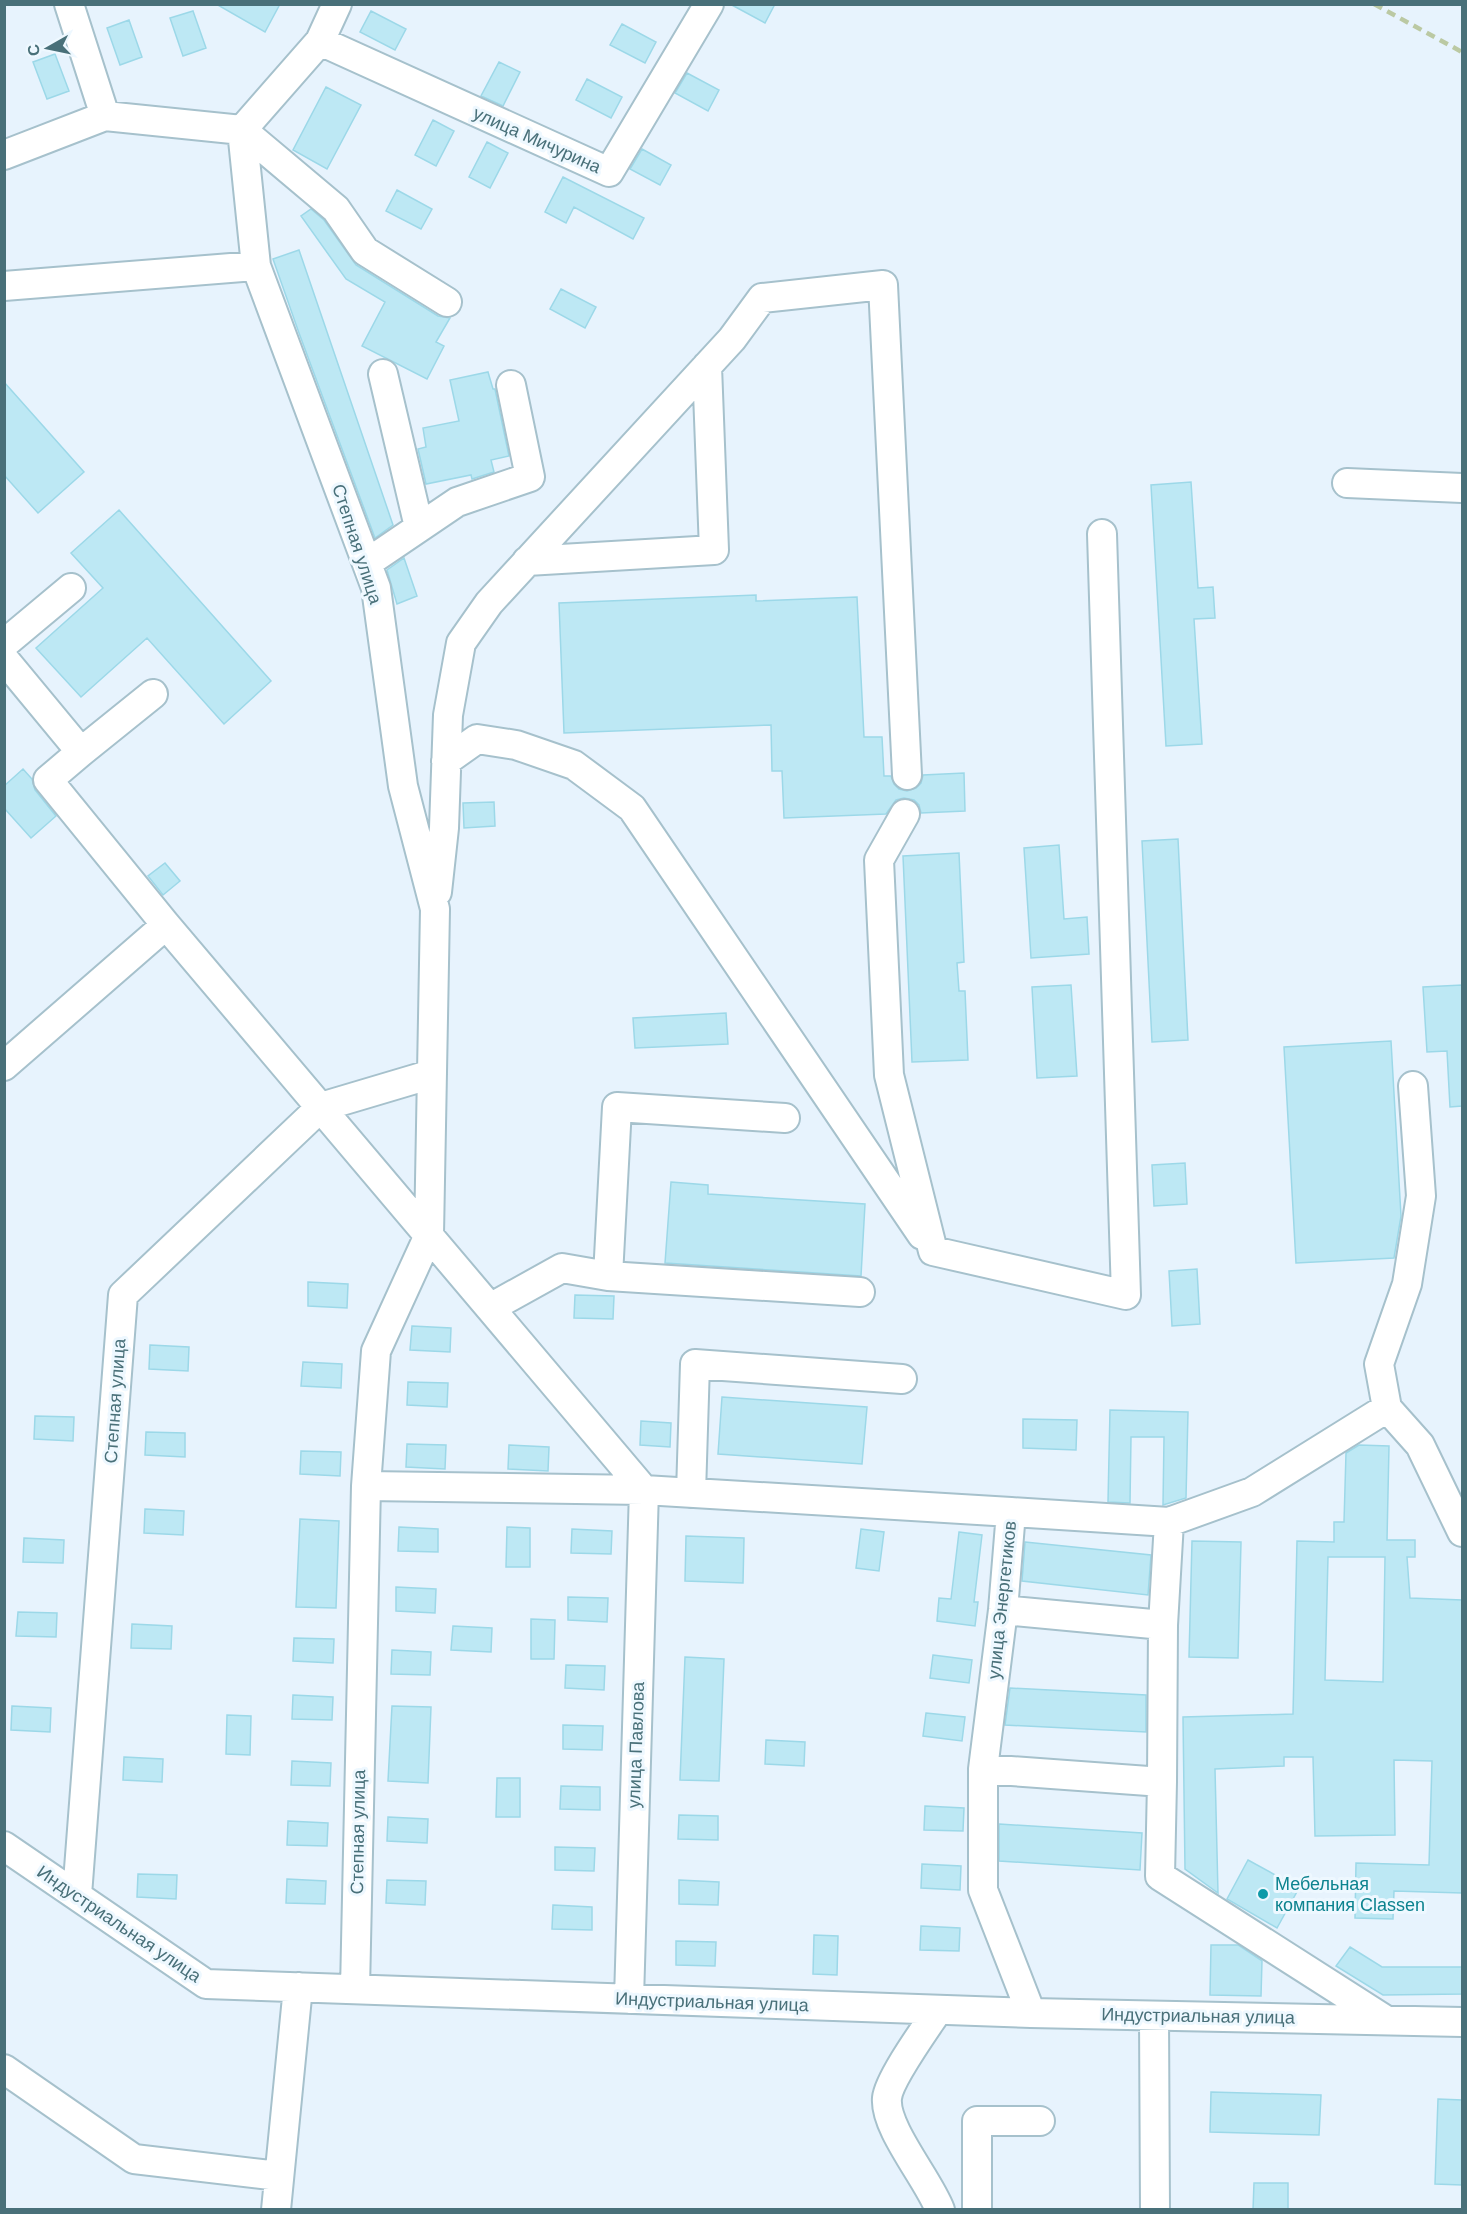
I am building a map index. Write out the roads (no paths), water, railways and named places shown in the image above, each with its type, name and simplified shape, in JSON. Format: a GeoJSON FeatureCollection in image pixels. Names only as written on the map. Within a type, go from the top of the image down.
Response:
{"type":"FeatureCollection","features":[{"type":"Feature","properties":{"kind":"street"},"geometry":{"type":"LineString","coordinates":[[69,4],[105,116]]}},
{"type":"Feature","properties":{"kind":"street"},"geometry":{"type":"LineString","coordinates":[[242,130],[320,41],[338,4]]}},
{"type":"Feature","properties":{"kind":"street","name":"улица Мичурина"},"geometry":{"type":"LineString","coordinates":[[320,41],[609,172],[709,4]]}},
{"type":"Feature","properties":{"kind":"street"},"geometry":{"type":"LineString","coordinates":[[4,155],[105,116],[242,130],[336,209],[364,251],[447,302]]}},
{"type":"Feature","properties":{"kind":"street","name":"Степная улица"},"geometry":{"type":"LineString","coordinates":[[242,130],[256,266],[375,588],[402,786],[435,909],[429,1235],[376,1351],[366,1486],[355,1989]]}},
{"type":"Feature","properties":{"kind":"street"},"geometry":{"type":"LineString","coordinates":[[4,286],[256,266]]}},
{"type":"Feature","properties":{"kind":"street"},"geometry":{"type":"LineString","coordinates":[[435,909],[444,828],[448,715],[461,643],[489,603],[732,339],[762,298],[883,285],[907,775]]}},
{"type":"Feature","properties":{"kind":"street"},"geometry":{"type":"LineString","coordinates":[[527,561],[714,550],[707,366]]}},
{"type":"Feature","properties":{"kind":"street"},"geometry":{"type":"LineString","coordinates":[[383,374],[419,528]]}},
{"type":"Feature","properties":{"kind":"street"},"geometry":{"type":"LineString","coordinates":[[367,563],[457,502],[530,477],[512,385]]}},
{"type":"Feature","properties":{"kind":"street"},"geometry":{"type":"LineString","coordinates":[[1347,483],[1462,488]]}},
{"type":"Feature","properties":{"kind":"street"},"geometry":{"type":"LineString","coordinates":[[446,760],[477,738],[516,745],[574,765],[632,808],[933,1251],[1126,1294],[1102,534]]}},
{"type":"Feature","properties":{"kind":"street"},"geometry":{"type":"LineString","coordinates":[[4,644],[71,588]]}},
{"type":"Feature","properties":{"kind":"street"},"geometry":{"type":"LineString","coordinates":[[4,659],[81,752]]}},
{"type":"Feature","properties":{"kind":"street"},"geometry":{"type":"LineString","coordinates":[[153,694],[48,780],[166,925],[644,1490]]}},
{"type":"Feature","properties":{"kind":"street"},"geometry":{"type":"LineString","coordinates":[[905,813],[879,860],[889,1074],[933,1251]]}},
{"type":"Feature","properties":{"kind":"street"},"geometry":{"type":"LineString","coordinates":[[4,1066],[166,925]]}},
{"type":"Feature","properties":{"kind":"street","name":"Степная улица"},"geometry":{"type":"LineString","coordinates":[[77,1895],[123,1295],[321,1107],[432,1074]]}},
{"type":"Feature","properties":{"kind":"street"},"geometry":{"type":"LineString","coordinates":[[1413,1086],[1421,1196],[1407,1284],[1379,1364],[1387,1408],[1420,1445],[1462,1532]]}},
{"type":"Feature","properties":{"kind":"street"},"geometry":{"type":"LineString","coordinates":[[608,1276],[617,1107],[785,1118]]}},
{"type":"Feature","properties":{"kind":"street"},"geometry":{"type":"LineString","coordinates":[[490,1308],[562,1268],[608,1276],[860,1292]]}},
{"type":"Feature","properties":{"kind":"street"},"geometry":{"type":"LineString","coordinates":[[691,1493],[696,1364],[902,1379]]}},
{"type":"Feature","properties":{"kind":"street","name":"улица Энергетиков"},"geometry":{"type":"LineString","coordinates":[[1031,2013],[983,1890],[983,1769],[1003,1610],[1011,1512],[1169,1522],[1252,1492],[1387,1408]]}},
{"type":"Feature","properties":{"kind":"street"},"geometry":{"type":"LineString","coordinates":[[366,1486],[644,1490],[1011,1512]]}},
{"type":"Feature","properties":{"kind":"street","name":"улица Павлова"},"geometry":{"type":"LineString","coordinates":[[629,1999],[644,1490]]}},
{"type":"Feature","properties":{"kind":"street"},"geometry":{"type":"LineString","coordinates":[[1169,1522],[1163,1625],[1160,1875],[1384,2019]]}},
{"type":"Feature","properties":{"kind":"street"},"geometry":{"type":"LineString","coordinates":[[1003,1610],[1163,1625]]}},
{"type":"Feature","properties":{"kind":"street"},"geometry":{"type":"LineString","coordinates":[[983,1769],[1162,1782]]}},
{"type":"Feature","properties":{"kind":"street","name":"Индустриальная улица"},"geometry":{"type":"LineString","coordinates":[[4,1846],[206,1984],[1031,2013],[1462,2022]]}},
{"type":"Feature","properties":{"kind":"street"},"geometry":{"type":"LineString","coordinates":[[276,2210],[298,1987]]}},
{"type":"Feature","properties":{"kind":"street"},"geometry":{"type":"LineString","coordinates":[[938,2010],[891,2083],[886,2099],[891,2120],[940,2210]]}},
{"type":"Feature","properties":{"kind":"street"},"geometry":{"type":"LineString","coordinates":[[1155,2016],[1155,2210]]}},
{"type":"Feature","properties":{"kind":"street"},"geometry":{"type":"LineString","coordinates":[[4,2069],[134,2159],[279,2176]]}},
{"type":"Feature","properties":{"kind":"street"},"geometry":{"type":"LineString","coordinates":[[977,2210],[977,2121],[1040,2121]]}},
{"type":"Feature","properties":{"kind":"railway"},"geometry":{"type":"LineString","coordinates":[[1374,4],[1462,52]]}},
{"type":"Feature","properties":{"kind":"place","name":"Мебельная компания Сlassen"},"geometry":{"type":"Point","coordinates":[1263,1894]}}]}
